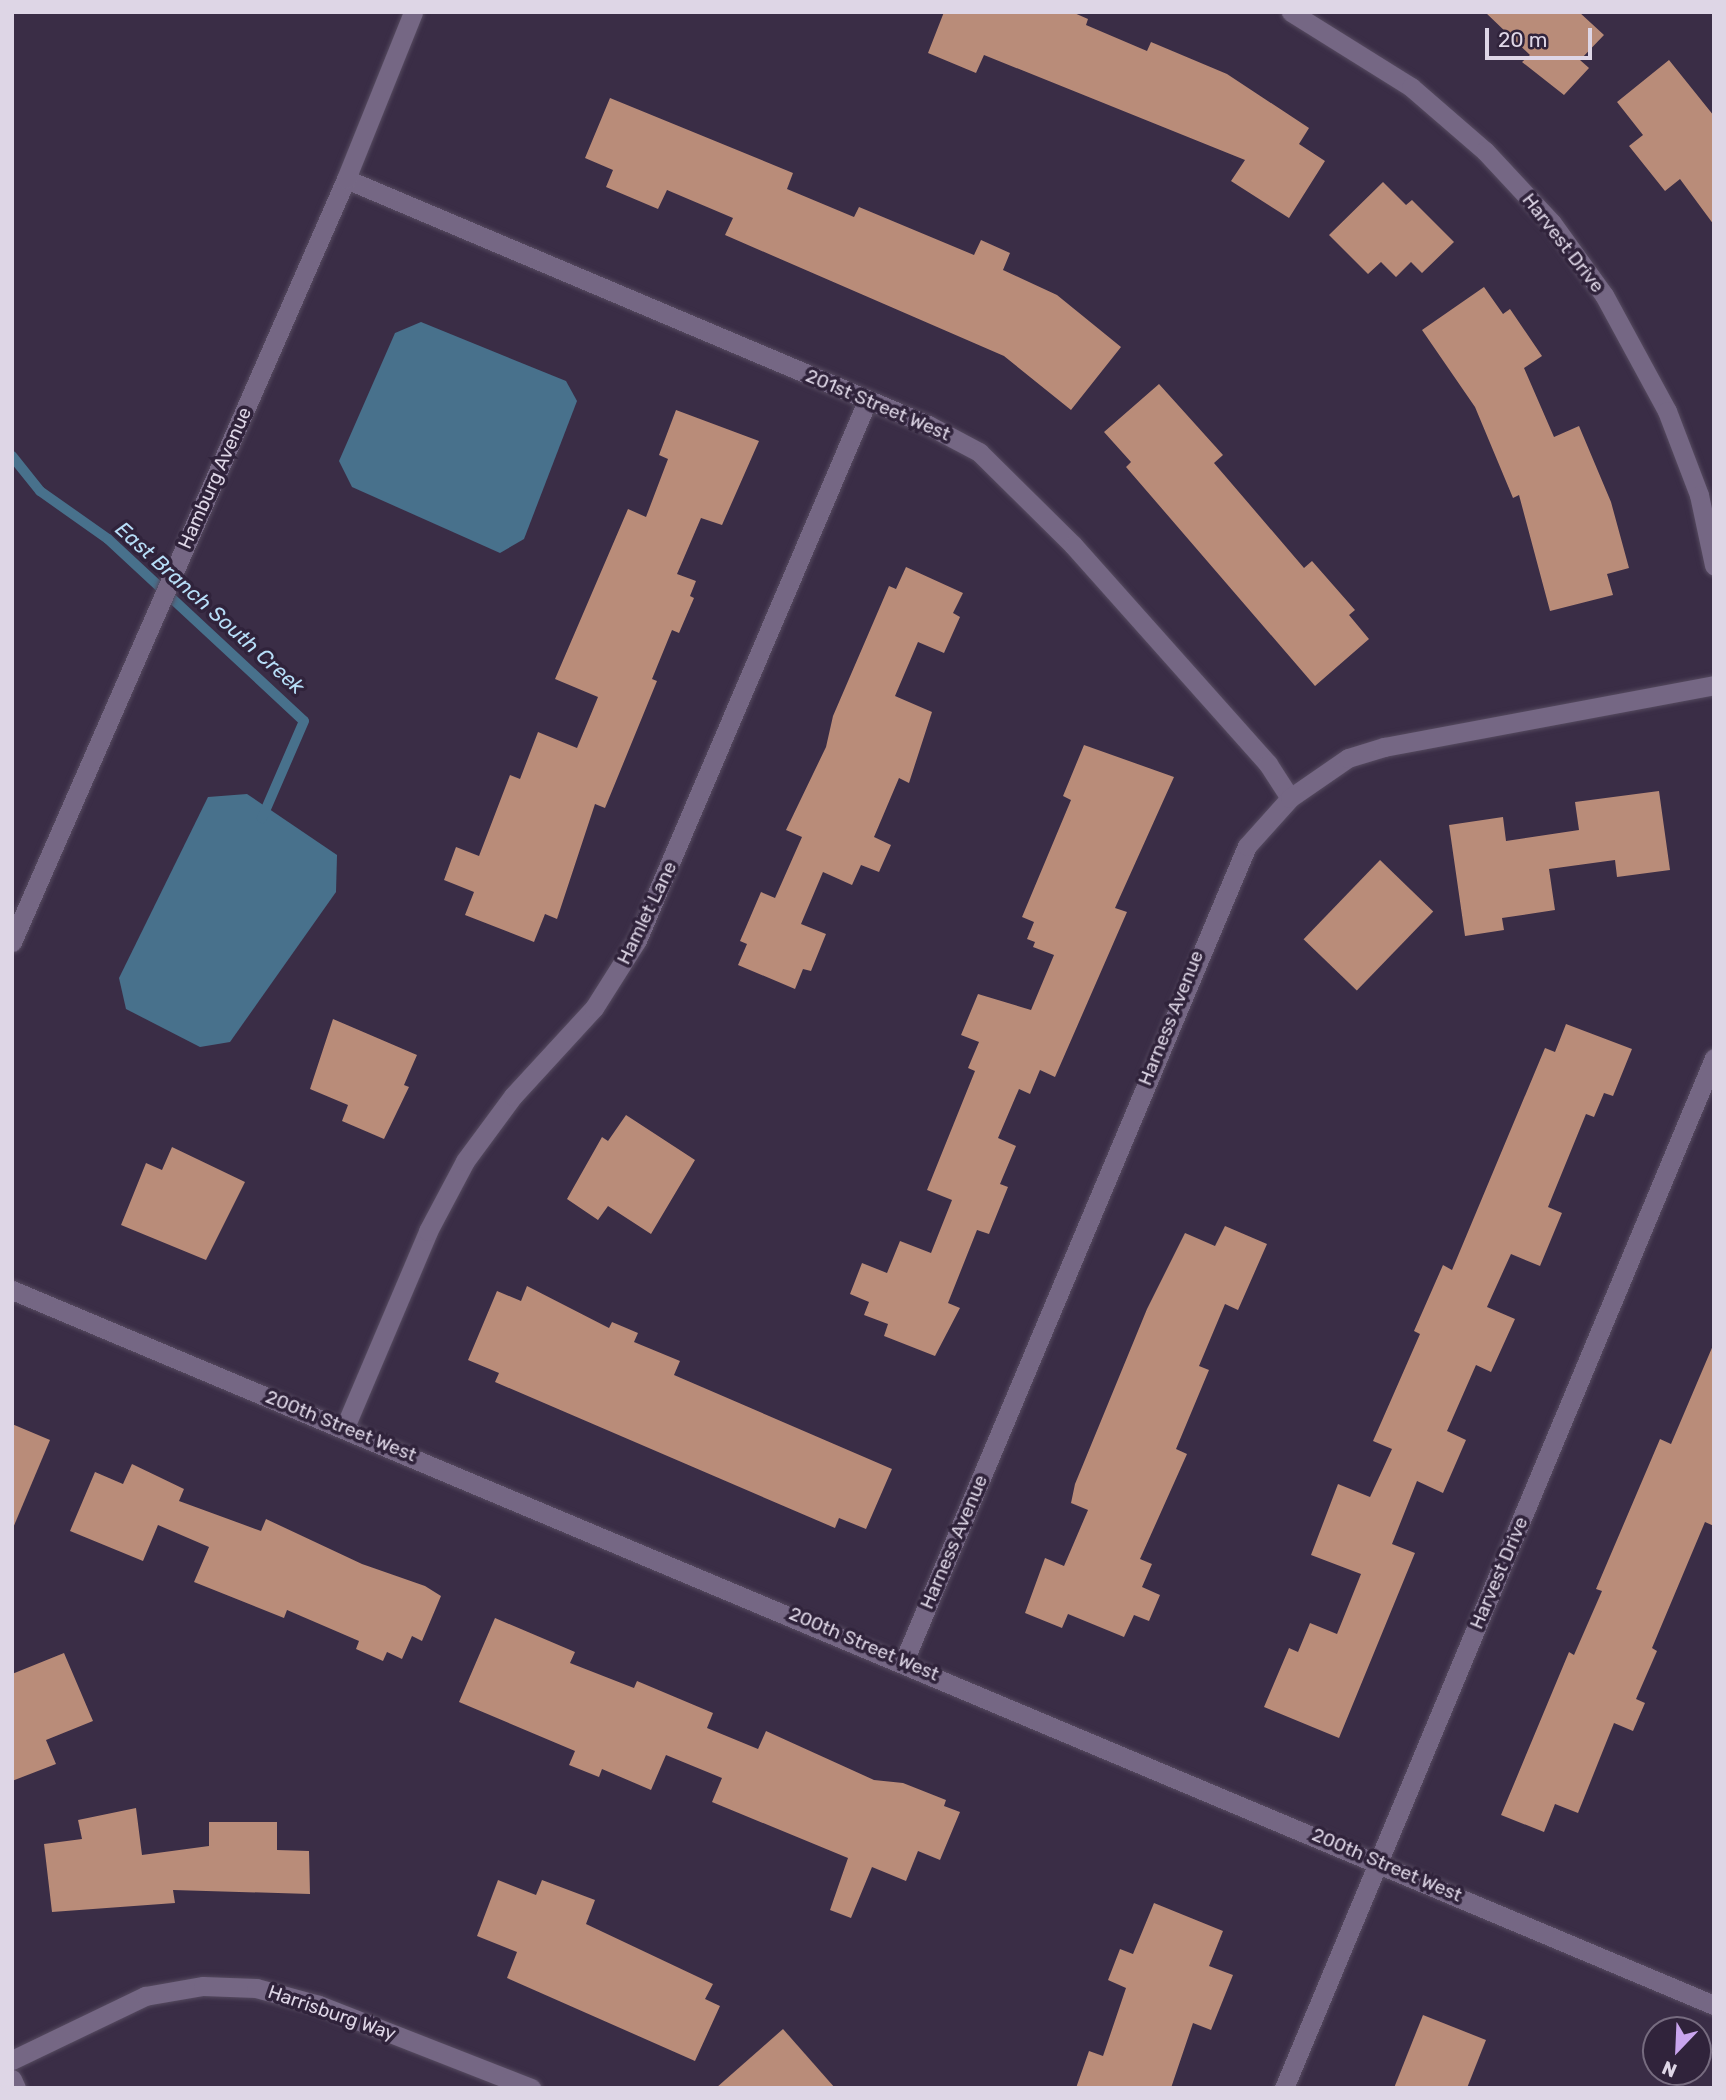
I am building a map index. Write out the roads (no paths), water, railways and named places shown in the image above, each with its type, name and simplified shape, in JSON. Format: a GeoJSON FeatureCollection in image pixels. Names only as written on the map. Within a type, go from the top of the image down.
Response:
{"type":"FeatureCollection","features":[{"type":"Feature","properties":{"kind":"street","name":"Hamburg Avenue"},"geometry":{"type":"LineString","coordinates":[[12,943],[346,179],[414,12]]}},
{"type":"Feature","properties":{"kind":"street","name":"Harvest Drive"},"geometry":{"type":"LineString","coordinates":[[1291,12],[1411,87],[1485,151],[1552,223],[1604,295],[1667,411],[1699,495],[1714,565]]}},
{"type":"Feature","properties":{"kind":"street","name":"201st Street West"},"geometry":{"type":"LineString","coordinates":[[346,179],[868,399],[954,438],[996,465],[1233,725],[1290,798]]}},
{"type":"Feature","properties":{"kind":"street","name":"Hamlet Lane"},"geometry":{"type":"LineString","coordinates":[[345,1427],[428,1231],[465,1161],[513,1096],[594,1007],[637,940],[868,399]]}},
{"type":"Feature","properties":{"kind":"street","name":"Harness Avenue"},"geometry":{"type":"LineString","coordinates":[[904,1661],[1228,881],[1247,846],[1290,798],[1348,758],[1384,747],[1714,685]]}},
{"type":"Feature","properties":{"kind":"street","name":"Harvest Drive"},"geometry":{"type":"LineString","coordinates":[[1284,2088],[1714,1058]]}},
{"type":"Feature","properties":{"kind":"street","name":"200th Street West"},"geometry":{"type":"LineString","coordinates":[[12,1290],[904,1661],[1714,2005]]}},
{"type":"Feature","properties":{"kind":"street","name":"Harrisburg Way"},"geometry":{"type":"LineString","coordinates":[[12,2060],[145,1996],[204,1986],[243,1987],[319,2006],[531,2088]]}},
{"type":"Feature","properties":{"kind":"street"},"geometry":{"type":"LineString","coordinates":[[12,2078],[16,2088]]}},
{"type":"Feature","properties":{"kind":"water"},"geometry":{"type":"Polygon","coordinates":[[[421,322],[566,381],[577,401],[524,539],[500,553],[352,487],[339,461],[395,333],[421,322]]]}},
{"type":"Feature","properties":{"kind":"water"},"geometry":{"type":"Polygon","coordinates":[[[247,794],[337,855],[336,892],[230,1042],[200,1047],[126,1009],[119,978],[208,797],[247,794]]]}},
{"type":"Feature","properties":{"kind":"waterway","name":"East Branch South Creek"},"geometry":{"type":"LineString","coordinates":[[12,456],[40,491],[108,539],[304,721],[262,818]]}}]}
